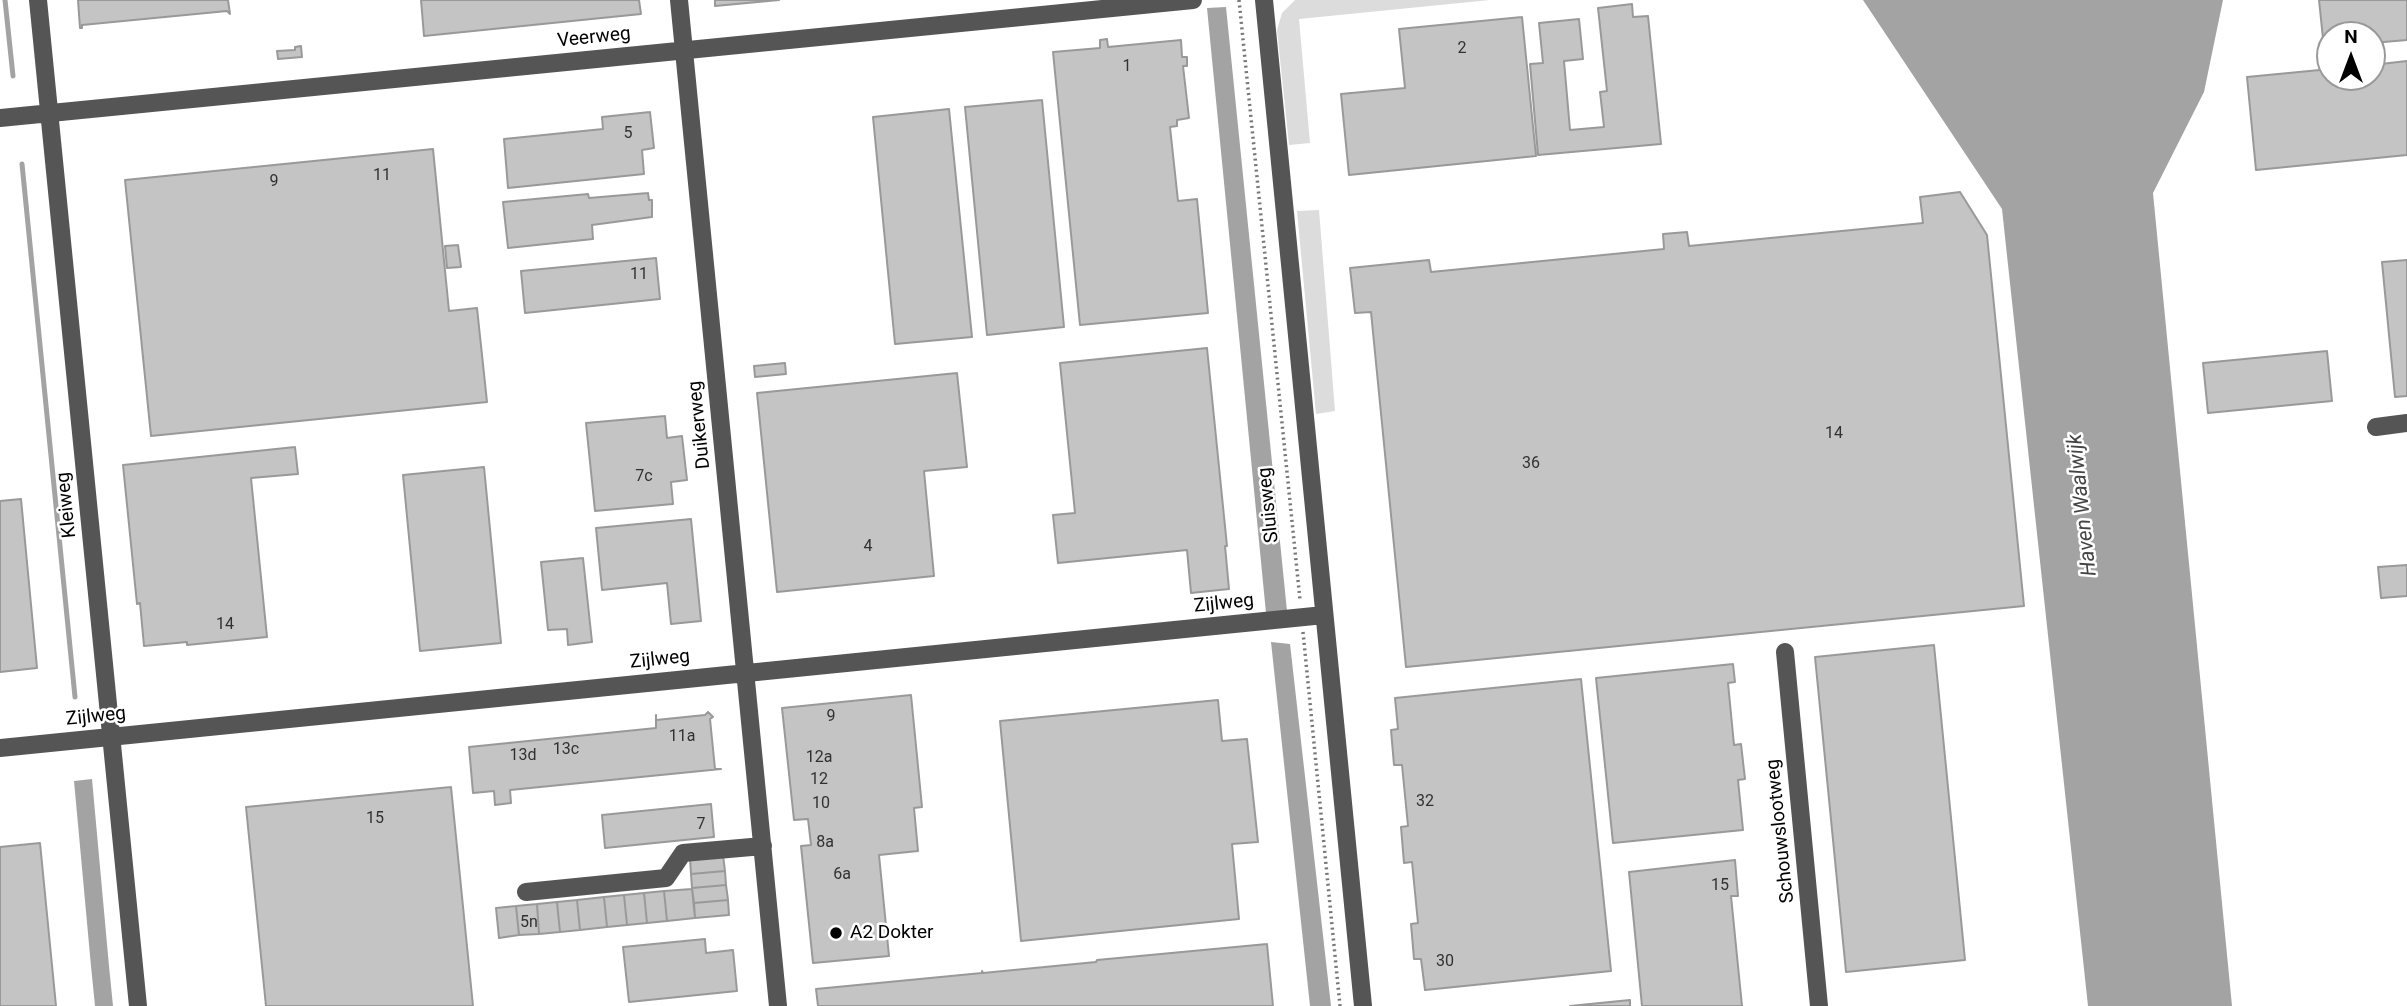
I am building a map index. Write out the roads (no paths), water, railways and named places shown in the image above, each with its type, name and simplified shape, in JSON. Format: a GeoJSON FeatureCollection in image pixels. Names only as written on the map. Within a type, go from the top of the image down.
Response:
{"type":"FeatureCollection","features":[{"type":"Feature","properties":{"kind":"street","name":"Kleiweg"},"geometry":{"type":"LineString","coordinates":[[38,0],[138,1006]]}},
{"type":"Feature","properties":{"kind":"street","name":"Duikerweg"},"geometry":{"type":"LineString","coordinates":[[679,0],[778,1006]]}},
{"type":"Feature","properties":{"kind":"street","name":"Veerweg"},"geometry":{"type":"LineString","coordinates":[[0,118],[1193,0]]}},
{"type":"Feature","properties":{"kind":"street"},"geometry":{"type":"LineString","coordinates":[[1264,0],[1363,1006]]}},
{"type":"Feature","properties":{"kind":"street"},"geometry":{"type":"LineString","coordinates":[[2376,427],[2407,424]]}},
{"type":"Feature","properties":{"kind":"street","name":"Zijlweg"},"geometry":{"type":"LineString","coordinates":[[0,747],[1324,615]]}},
{"type":"Feature","properties":{"kind":"street","name":"Schouwslootweg"},"geometry":{"type":"LineString","coordinates":[[1785,652],[1819,1006]]}},
{"type":"Feature","properties":{"kind":"street"},"geometry":{"type":"LineString","coordinates":[[526,892],[666,878],[683,853],[762,846]]}},
{"type":"Feature","properties":{"kind":"water","name":"Haven Waalwijk"},"geometry":{"type":"Polygon","coordinates":[[[1863,0],[2223,0],[2204,92],[2153,193],[2232,1006],[2088,1006],[2002,209],[1863,0]]]}},
{"type":"Feature","properties":{"kind":"water"},"geometry":{"type":"Polygon","coordinates":[[[1226,7],[1287,611],[1266,613],[1207,8],[1226,7]]]}},
{"type":"Feature","properties":{"kind":"water"},"geometry":{"type":"Polygon","coordinates":[[[1271,642],[1290,644],[1331,1006],[1310,1006],[1271,642]]]}},
{"type":"Feature","properties":{"kind":"water"},"geometry":{"type":"Polygon","coordinates":[[[92,779],[113,1006],[95,1006],[91,966],[74,781],[92,779]]]}},
{"type":"Feature","properties":{"kind":"waterway"},"geometry":{"type":"LineString","coordinates":[[5,0],[13,76]]}},
{"type":"Feature","properties":{"kind":"waterway"},"geometry":{"type":"LineString","coordinates":[[22,164],[75,697]]}},
{"type":"Feature","properties":{"kind":"place","name":"A2 Dokter"},"geometry":{"type":"Point","coordinates":[836,933]}}]}
